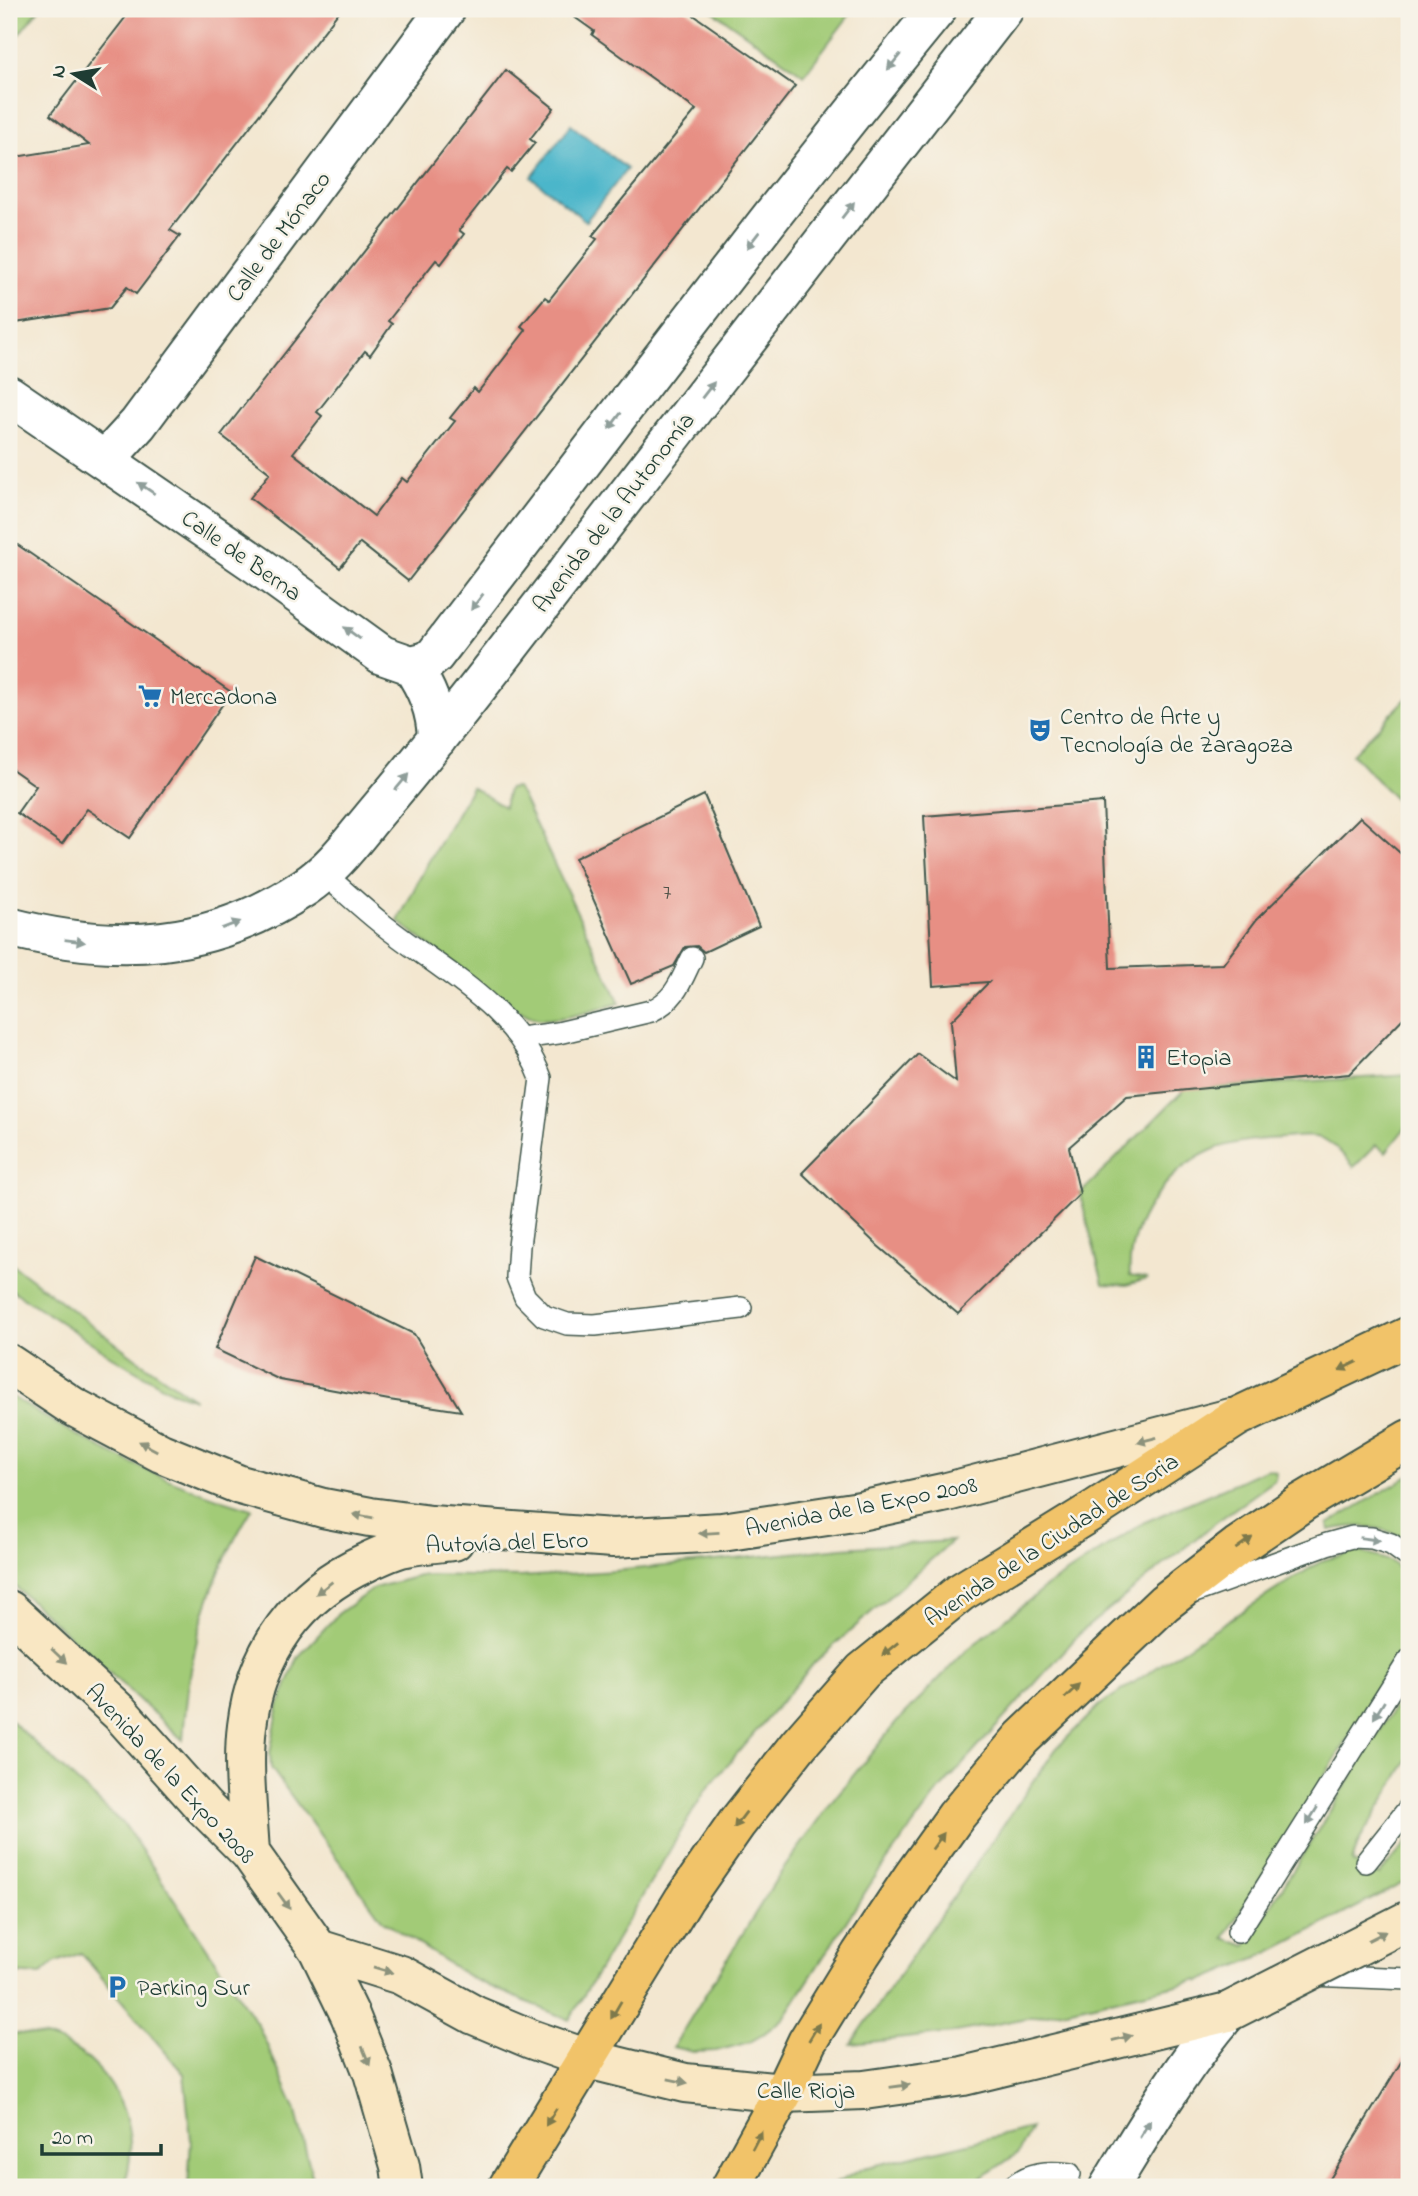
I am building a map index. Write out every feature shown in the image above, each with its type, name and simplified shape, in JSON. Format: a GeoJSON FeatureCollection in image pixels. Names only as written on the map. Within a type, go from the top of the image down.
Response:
{"type":"FeatureCollection","features":[{"type":"Feature","properties":{"kind":"main road","name":"Avenida de la Ciudad de Soria"},"geometry":{"type":"LineString","coordinates":[[588,2059],[684,1899],[737,1823],[799,1744],[863,1671],[943,1606],[1237,1417],[1409,1336]]}},
{"type":"Feature","properties":{"kind":"main road"},"geometry":{"type":"LineString","coordinates":[[9,1364],[72,1406],[161,1453],[228,1481],[323,1508],[370,1517],[431,1534]]}},
{"type":"Feature","properties":{"kind":"main road","name":"Avenida de la Expo 2008"},"geometry":{"type":"LineString","coordinates":[[613,1538],[722,1532],[860,1511],[947,1492],[1237,1417]]}},
{"type":"Feature","properties":{"kind":"main road"},"geometry":{"type":"LineString","coordinates":[[731,2187],[783,2093],[807,2042],[913,1876],[956,1815],[1022,1738],[1164,1603],[1238,1546],[1303,1502],[1409,1439]]}},
{"type":"Feature","properties":{"kind":"main road","name":"Autovía del Ebro"},"geometry":{"type":"LineString","coordinates":[[250,1853],[246,1729],[250,1702],[257,1678],[272,1646],[298,1611],[317,1592],[347,1571],[431,1534],[477,1539],[613,1538]]}},
{"type":"Feature","properties":{"kind":"main road","name":"Avenida de la Expo 2008"},"geometry":{"type":"LineString","coordinates":[[9,1610],[120,1713],[203,1806],[250,1853],[318,1950]]}},
{"type":"Feature","properties":{"kind":"main road","name":"Calle Rioja"},"geometry":{"type":"LineString","coordinates":[[318,1950],[401,1975],[474,2014],[531,2039],[588,2059],[685,2083],[783,2093],[864,2090],[963,2076],[1228,2011],[1409,1920]]}},
{"type":"Feature","properties":{"kind":"main road"},"geometry":{"type":"LineString","coordinates":[[318,1950],[350,2015],[373,2074],[397,2153],[403,2187]]}},
{"type":"Feature","properties":{"kind":"main road"},"geometry":{"type":"LineString","coordinates":[[508,2187],[588,2059]]}},
{"type":"Feature","properties":{"kind":"street","name":"Calle de Mónaco"},"geometry":{"type":"LineString","coordinates":[[105,460],[138,424],[446,9]]}},
{"type":"Feature","properties":{"kind":"street"},"geometry":{"type":"LineString","coordinates":[[437,739],[432,705],[411,665],[428,661],[435,655],[765,224],[937,9]]}},
{"type":"Feature","properties":{"kind":"street","name":"Avenida de la Autonomía"},"geometry":{"type":"LineString","coordinates":[[9,927],[49,937],[96,944],[165,942],[233,924],[280,902],[324,873],[437,739],[1004,9]]}},
{"type":"Feature","properties":{"kind":"street","name":"Calle de Berna"},"geometry":{"type":"LineString","coordinates":[[9,395],[259,566],[382,655],[411,665]]}},
{"type":"Feature","properties":{"kind":"street"},"geometry":{"type":"LineString","coordinates":[[1109,2187],[1174,2083],[1228,2011]]}},
{"type":"Feature","properties":{"kind":"lane"},"geometry":{"type":"LineString","coordinates":[[324,873],[380,922],[500,1014],[521,1038],[534,1060],[541,1078],[517,1277],[525,1297],[544,1316],[567,1324],[595,1325],[741,1308]]}},
{"type":"Feature","properties":{"kind":"lane"},"geometry":{"type":"LineString","coordinates":[[521,1038],[558,1033],[651,1011],[674,994],[692,958]]}},
{"type":"Feature","properties":{"kind":"lane"},"geometry":{"type":"LineString","coordinates":[[1164,1603],[1352,1537],[1372,1538],[1391,1544],[1409,1557]]}},
{"type":"Feature","properties":{"kind":"lane"},"geometry":{"type":"LineString","coordinates":[[1238,1932],[1409,1660]]}},
{"type":"Feature","properties":{"kind":"lane"},"geometry":{"type":"LineString","coordinates":[[1366,1862],[1409,1808]]}},
{"type":"Feature","properties":{"kind":"lane","name":"Calle Rioja"},"geometry":{"type":"LineString","coordinates":[[1302,1975],[1409,1979]]}},
{"type":"Feature","properties":{"kind":"lane"},"geometry":{"type":"LineString","coordinates":[[1012,2187],[1034,2174],[1050,2171],[1070,2174]]}},
{"type":"Feature","properties":{"kind":"green space"},"geometry":{"type":"Polygon","coordinates":[[[9,9],[39,9],[11,44],[9,42],[9,9]]]}},
{"type":"Feature","properties":{"kind":"green space"},"geometry":{"type":"Polygon","coordinates":[[[710,9],[854,9],[804,75],[710,9]]]}},
{"type":"Feature","properties":{"kind":"green space"},"geometry":{"type":"Polygon","coordinates":[[[1409,696],[1409,814],[1352,754],[1409,696]]]}},
{"type":"Feature","properties":{"kind":"green space"},"geometry":{"type":"Polygon","coordinates":[[[472,787],[504,807],[508,789],[516,788],[522,796],[620,1003],[559,1018],[540,1019],[528,1015],[490,992],[398,921],[472,787]]]}},
{"type":"Feature","properties":{"kind":"green space"},"geometry":{"type":"Polygon","coordinates":[[[1409,1075],[1409,1123],[1386,1152],[1376,1145],[1354,1167],[1330,1143],[1312,1137],[1237,1143],[1210,1151],[1193,1160],[1163,1187],[1141,1220],[1134,1238],[1130,1276],[1147,1279],[1127,1285],[1103,1284],[1080,1194],[1185,1089],[1409,1075]]]}},
{"type":"Feature","properties":{"kind":"green space"},"geometry":{"type":"Polygon","coordinates":[[[9,1262],[138,1360],[195,1399],[171,1391],[116,1359],[9,1288],[9,1262]]]}},
{"type":"Feature","properties":{"kind":"green space"},"geometry":{"type":"Polygon","coordinates":[[[9,1395],[126,1461],[188,1487],[252,1509],[222,1565],[202,1620],[190,1677],[183,1740],[9,1581],[9,1395]]]}},
{"type":"Feature","properties":{"kind":"green space"},"geometry":{"type":"Polygon","coordinates":[[[1267,1469],[1276,1472],[1275,1480],[1215,1523],[1081,1632],[937,1793],[873,1880],[784,2018],[750,2042],[716,2051],[693,2052],[673,2047],[777,1878],[834,1799],[896,1723],[967,1650],[1047,1586],[1145,1522],[1267,1469]]]}},
{"type":"Feature","properties":{"kind":"green space"},"geometry":{"type":"Polygon","coordinates":[[[1409,1476],[1409,1541],[1371,1527],[1329,1530],[1328,1524],[1409,1476]]]}},
{"type":"Feature","properties":{"kind":"green space"},"geometry":{"type":"Polygon","coordinates":[[[952,1541],[815,1662],[705,1791],[569,2020],[473,1979],[383,1921],[271,1768],[270,1753],[279,1705],[298,1657],[338,1614],[374,1588],[423,1575],[520,1577],[615,1571],[842,1548],[952,1541]]]}},
{"type":"Feature","properties":{"kind":"green space"},"geometry":{"type":"Polygon","coordinates":[[[1358,1551],[1390,1561],[1403,1572],[1409,1582],[1409,1640],[1224,1938],[1246,1946],[1409,1684],[1409,1758],[1358,1843],[1352,1862],[1379,1875],[1409,1840],[1409,1880],[1270,1952],[1199,1982],[951,2033],[851,2044],[1056,1749],[1100,1705],[1307,1570],[1324,1560],[1358,1551]]]}},
{"type":"Feature","properties":{"kind":"green space"},"geometry":{"type":"Polygon","coordinates":[[[9,1719],[126,1827],[258,2025],[295,2108],[315,2187],[188,2187],[191,2140],[184,2074],[81,1953],[54,1963],[41,1975],[9,1973],[9,1719]]]}},
{"type":"Feature","properties":{"kind":"green space"},"geometry":{"type":"Polygon","coordinates":[[[9,2033],[29,2034],[62,2043],[81,2054],[110,2084],[121,2103],[130,2145],[129,2166],[123,2187],[9,2187],[9,2033]]]}},
{"type":"Feature","properties":{"kind":"green space"},"geometry":{"type":"Polygon","coordinates":[[[1031,2128],[1018,2153],[968,2187],[829,2187],[864,2168],[1031,2128]]]}},
{"type":"Feature","properties":{"kind":"water"},"geometry":{"type":"Polygon","coordinates":[[[571,125],[627,169],[586,221],[531,177],[571,125]]]}},
{"type":"Feature","properties":{"kind":"building"},"geometry":{"type":"Polygon","coordinates":[[[132,9],[341,9],[170,230],[180,236],[136,294],[127,287],[110,308],[9,324],[9,158],[89,145],[50,115],[132,9]]]}},
{"type":"Feature","properties":{"kind":"building"},"geometry":{"type":"Polygon","coordinates":[[[563,9],[685,9],[795,86],[408,581],[360,543],[340,568],[250,498],[270,473],[221,435],[259,386],[506,70],[554,108],[530,139],[535,143],[511,172],[507,169],[459,230],[464,234],[441,264],[436,260],[388,321],[392,324],[370,355],[365,351],[317,412],[322,416],[293,453],[374,516],[402,478],[407,482],[455,421],[450,418],[474,388],[478,392],[526,330],[521,326],[545,297],[549,300],[597,239],[592,236],[696,110],[592,35],[594,31],[563,9]]]}},
{"type":"Feature","properties":{"kind":"building"},"geometry":{"type":"Polygon","coordinates":[[[9,539],[231,692],[130,838],[87,809],[62,844],[17,813],[36,786],[9,767],[9,539]]]}},
{"type":"Feature","properties":{"kind":"building"},"geometry":{"type":"Polygon","coordinates":[[[704,795],[759,926],[704,952],[697,946],[685,947],[674,966],[631,984],[575,858],[704,795]]]}},
{"type":"Feature","properties":{"kind":"building","name":"Etopia"},"geometry":{"type":"Polygon","coordinates":[[[1103,802],[1110,968],[1223,964],[1257,919],[1360,817],[1409,861],[1409,1012],[1349,1074],[1127,1096],[1069,1147],[1080,1194],[958,1314],[878,1246],[802,1173],[918,1054],[956,1082],[951,1021],[989,982],[933,986],[924,816],[1103,802]]]}},
{"type":"Feature","properties":{"kind":"building"},"geometry":{"type":"Polygon","coordinates":[[[255,1256],[414,1334],[461,1411],[280,1380],[215,1349],[255,1256]]]}},
{"type":"Feature","properties":{"kind":"building"},"geometry":{"type":"Polygon","coordinates":[[[1409,2049],[1409,2187],[1325,2187],[1409,2049]]]}},
{"type":"Feature","properties":{"kind":"place","name":"Mercadona"},"geometry":{"type":"Point","coordinates":[150,696]}},
{"type":"Feature","properties":{"kind":"place","name":"Centro de Arte y Tecnología de Zaragoza"},"geometry":{"type":"Point","coordinates":[1040,730]}},
{"type":"Feature","properties":{"kind":"place","name":"Etopia"},"geometry":{"type":"Point","coordinates":[1146,1057]}},
{"type":"Feature","properties":{"kind":"place","name":"Parking Sur"},"geometry":{"type":"Point","coordinates":[117,1987]}}]}
